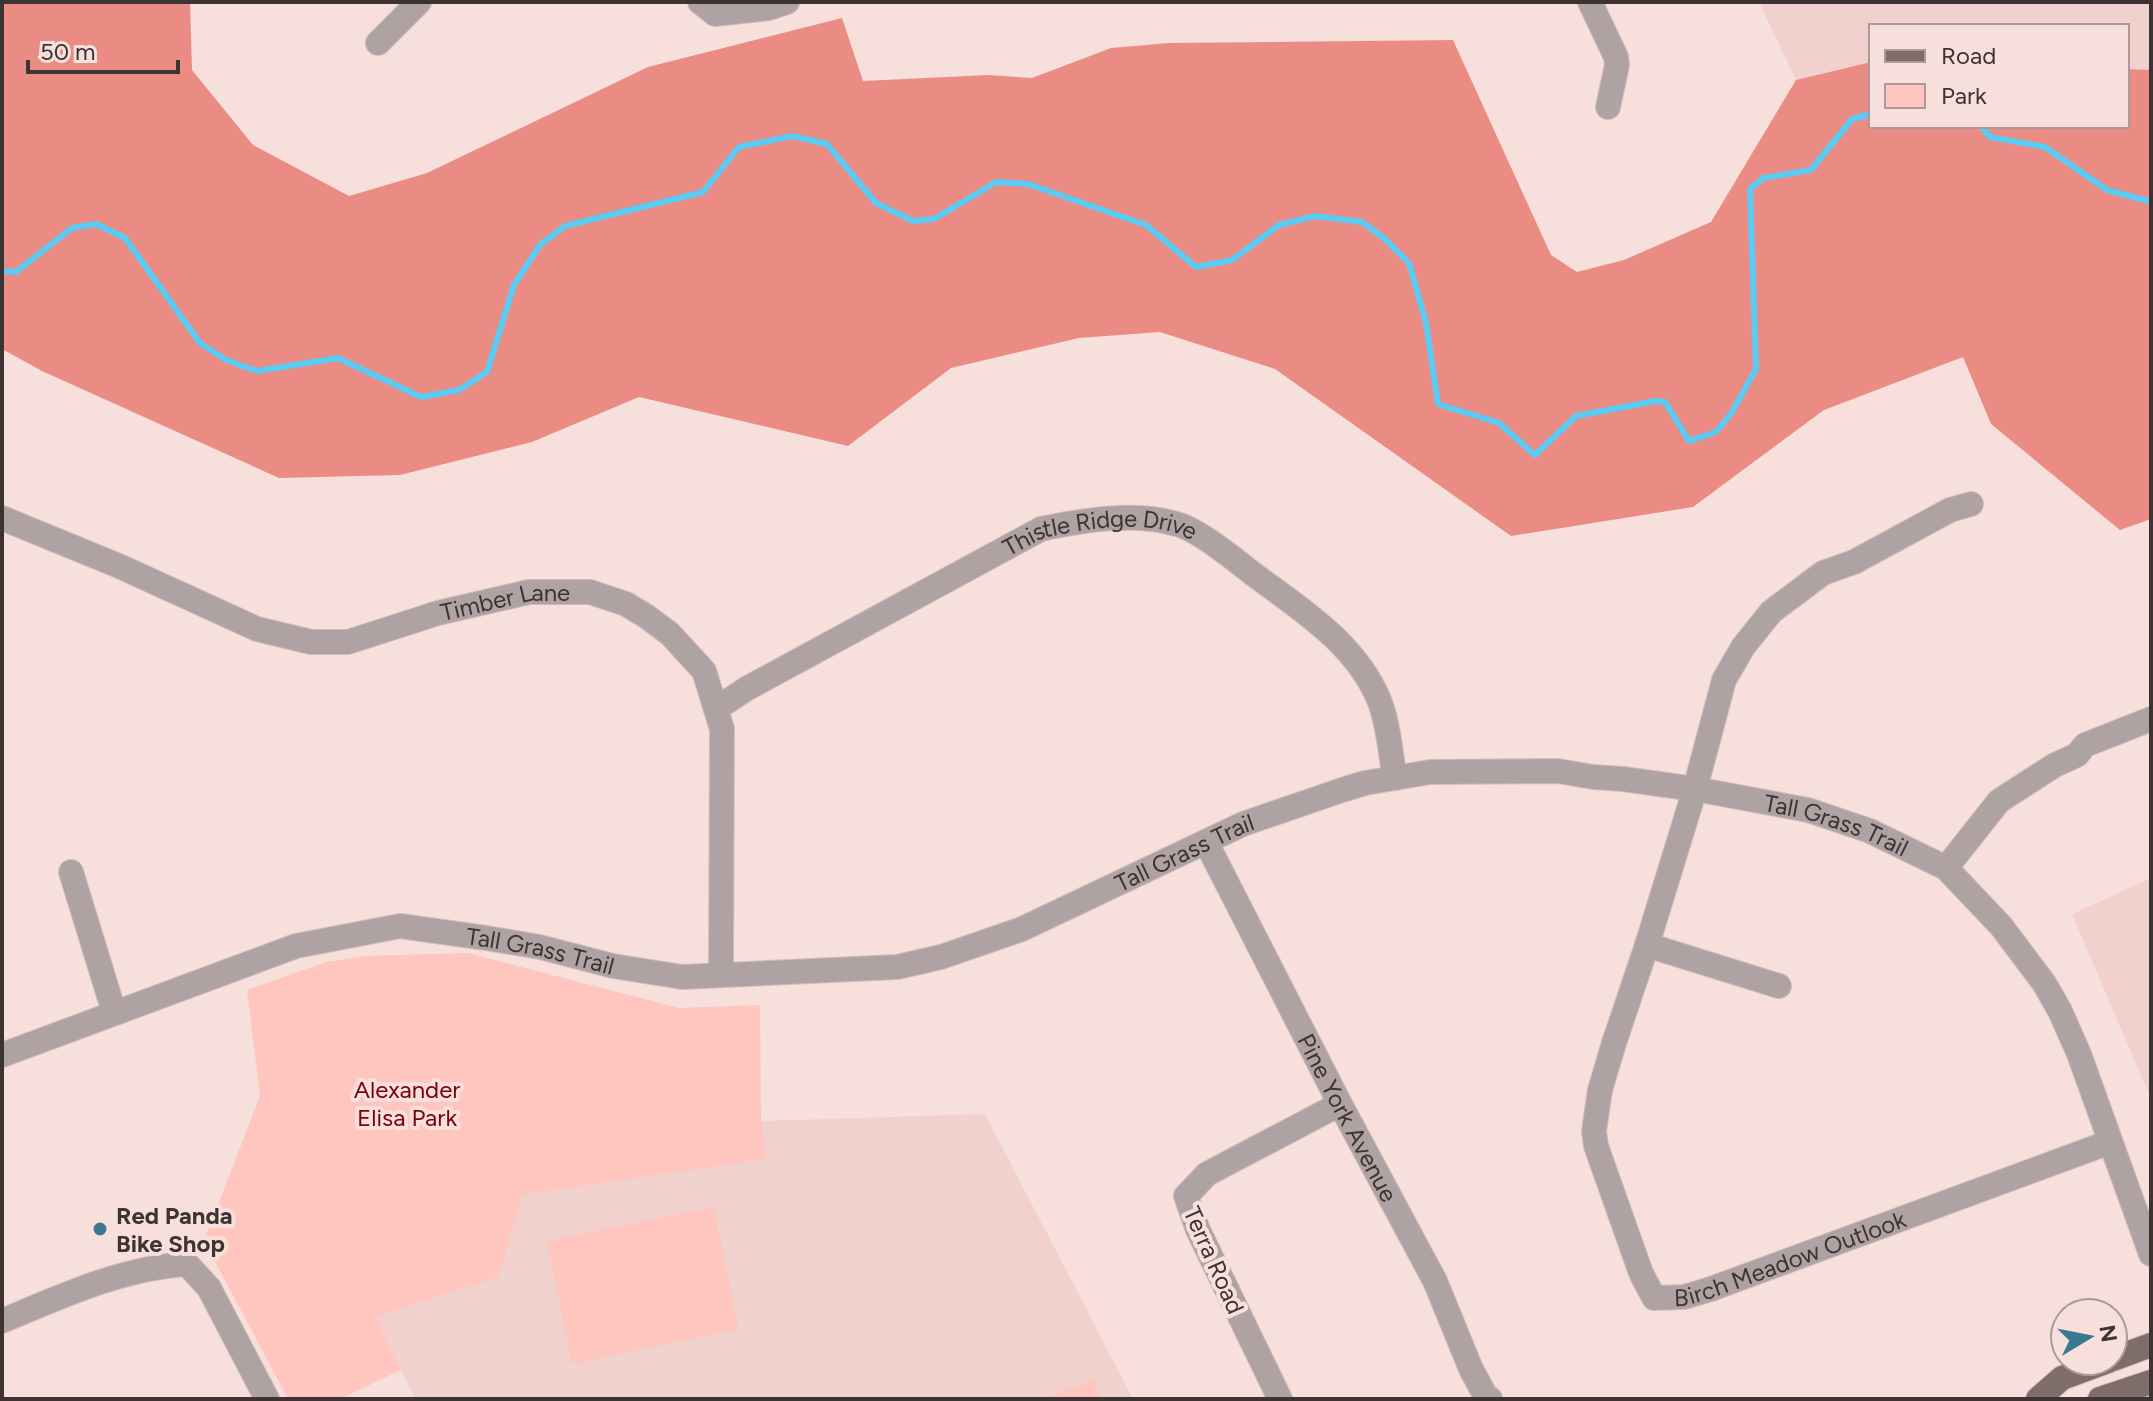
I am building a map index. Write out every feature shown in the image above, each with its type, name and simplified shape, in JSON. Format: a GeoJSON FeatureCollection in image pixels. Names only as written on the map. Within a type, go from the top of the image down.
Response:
{"type":"FeatureCollection","features":[{"type":"Feature","properties":{"kind":"main road"},"geometry":{"type":"LineString","coordinates":[[2129,1353],[2151,1345]]}},
{"type":"Feature","properties":{"kind":"main road"},"geometry":{"type":"LineString","coordinates":[[2038,1399],[2065,1377]]}},
{"type":"Feature","properties":{"kind":"main road"},"geometry":{"type":"LineString","coordinates":[[2100,1399],[2151,1382]]}},
{"type":"Feature","properties":{"kind":"street"},"geometry":{"type":"LineString","coordinates":[[378,43],[419,2]]}},
{"type":"Feature","properties":{"kind":"street"},"geometry":{"type":"LineString","coordinates":[[700,2],[715,14],[769,8],[787,2]]}},
{"type":"Feature","properties":{"kind":"street"},"geometry":{"type":"LineString","coordinates":[[1590,2],[1617,65],[1608,107]]}},
{"type":"Feature","properties":{"kind":"street","name":"Birch Meadow Outlook"},"geometry":{"type":"LineString","coordinates":[[1971,504],[1950,510],[1854,562],[1823,573],[1771,612],[1743,647],[1724,680],[1695,789],[1610,1054],[1600,1090],[1594,1131],[1596,1146],[1641,1273],[1654,1298],[1684,1297],[1711,1289],[2110,1142]]}},
{"type":"Feature","properties":{"kind":"street","name":"Timber Lane"},"geometry":{"type":"LineString","coordinates":[[2,518],[119,566],[257,629],[311,642],[348,642],[438,613],[529,592],[590,592],[626,604],[670,634],[704,671],[722,729],[721,974]]}},
{"type":"Feature","properties":{"kind":"street","name":"Thistle Ridge Drive"},"geometry":{"type":"LineString","coordinates":[[716,709],[746,689],[1041,529],[1088,519],[1140,520],[1181,525],[1221,550],[1321,625],[1347,649],[1379,701],[1395,778]]}},
{"type":"Feature","properties":{"kind":"street"},"geometry":{"type":"LineString","coordinates":[[1946,868],[1999,801],[2055,765],[2077,755],[2085,745],[2151,719]]}},
{"type":"Feature","properties":{"kind":"street","name":"Tall Grass Trail"},"geometry":{"type":"LineString","coordinates":[[2,1055],[296,946],[400,926],[540,947],[648,973],[682,977],[897,967],[941,957],[1022,929],[1243,824],[1342,790],[1395,778],[1464,770],[1558,771],[1695,789],[1837,818],[1904,845],[1946,868],[2001,926],[2044,983],[2060,1011],[2079,1054],[2151,1254]]}},
{"type":"Feature","properties":{"kind":"street","name":"Pine York Avenue"},"geometry":{"type":"LineString","coordinates":[[1206,842],[1435,1281],[1486,1398]]}},
{"type":"Feature","properties":{"kind":"street"},"geometry":{"type":"LineString","coordinates":[[71,872],[114,1012]]}},
{"type":"Feature","properties":{"kind":"street"},"geometry":{"type":"LineString","coordinates":[[1647,945],[1779,986]]}},
{"type":"Feature","properties":{"kind":"street","name":"Terra Road"},"geometry":{"type":"LineString","coordinates":[[1280,1399],[1198,1230],[1186,1196],[1207,1174],[1340,1104]]}},
{"type":"Feature","properties":{"kind":"street"},"geometry":{"type":"LineString","coordinates":[[2,1321],[127,1273],[154,1266],[187,1264],[209,1288],[267,1399]]}},
{"type":"Feature","properties":{"kind":"shaded area"},"geometry":{"type":"Polygon","coordinates":[[[2,2],[190,2],[192,70],[253,145],[349,196],[427,173],[648,67],[842,18],[863,81],[988,75],[1032,78],[1111,48],[1169,43],[1453,40],[1551,255],[1577,272],[1624,260],[1711,222],[1796,80],[1869,62],[1869,128],[2129,128],[2129,69],[2151,70],[2151,519],[2120,530],[1991,424],[1963,357],[1824,410],[1693,507],[1511,536],[1275,369],[1160,332],[1079,338],[951,368],[848,446],[639,397],[532,442],[400,475],[279,478],[42,371],[2,349],[2,2]]]}},
{"type":"Feature","properties":{"kind":"shaded area"},"geometry":{"type":"Polygon","coordinates":[[[1759,2],[2151,2],[2151,70],[2129,69],[2129,24],[1869,24],[1869,62],[1796,80],[1759,2]]]}},
{"type":"Feature","properties":{"kind":"shaded area"},"geometry":{"type":"Polygon","coordinates":[[[2151,878],[2151,1099],[2072,914],[2151,878]]]}},
{"type":"Feature","properties":{"kind":"shaded area"},"geometry":{"type":"Polygon","coordinates":[[[985,1114],[1133,1399],[415,1399],[376,1317],[499,1277],[521,1195],[765,1159],[761,1121],[985,1114]]]}},
{"type":"Feature","properties":{"kind":"green space","name":"Alexander Elisa Park"},"geometry":{"type":"Polygon","coordinates":[[[468,953],[679,1008],[760,1005],[761,1121],[766,1159],[522,1195],[499,1277],[376,1317],[401,1370],[340,1399],[288,1399],[204,1241],[260,1096],[247,990],[326,962],[364,956],[468,953]]]}},
{"type":"Feature","properties":{"kind":"green space"},"geometry":{"type":"Polygon","coordinates":[[[714,1207],[739,1329],[572,1364],[547,1241],[714,1207]]]}},
{"type":"Feature","properties":{"kind":"green space"},"geometry":{"type":"Polygon","coordinates":[[[1093,1379],[1101,1399],[1044,1399],[1093,1379]]]}},
{"type":"Feature","properties":{"kind":"waterway"},"geometry":{"type":"LineString","coordinates":[[2,271],[16,272],[72,228],[96,224],[125,238],[200,343],[226,360],[257,371],[338,358],[421,397],[459,390],[487,372],[514,285],[540,245],[565,226],[703,192],[739,147],[792,136],[827,144],[876,203],[913,221],[934,219],[996,182],[1028,184],[1146,225],[1196,267],[1232,260],[1279,225],[1315,216],[1362,222],[1384,238],[1409,263],[1426,323],[1438,404],[1499,423],[1535,455],[1576,416],[1656,401],[1665,402],[1689,441],[1716,432],[1732,412],[1756,369],[1750,189],[1763,178],[1811,170],[1852,119],[1869,115]]}},
{"type":"Feature","properties":{"kind":"waterway"},"geometry":{"type":"LineString","coordinates":[[1983,128],[1990,137],[2045,147],[2107,190],[2148,201],[2151,199]]}},
{"type":"Feature","properties":{"kind":"place","name":"Red Panda Bike Shop"},"geometry":{"type":"Point","coordinates":[100,1229]}}]}
